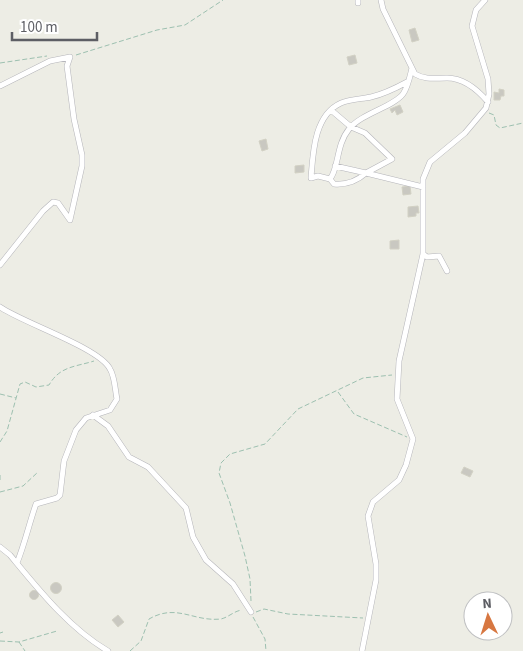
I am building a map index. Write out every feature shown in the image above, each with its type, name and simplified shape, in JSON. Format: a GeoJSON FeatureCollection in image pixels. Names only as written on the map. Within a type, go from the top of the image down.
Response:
{"type":"FeatureCollection","features":[{"type":"Feature","properties":{"kind":"street"},"geometry":{"type":"LineString","coordinates":[[381,0],[383,9],[412,68],[419,77],[448,78],[465,82],[476,89],[488,102]]}},
{"type":"Feature","properties":{"kind":"street"},"geometry":{"type":"LineString","coordinates":[[362,651],[374,592],[376,564],[368,516],[374,502],[399,480],[406,465],[413,439],[397,399],[398,376],[412,299],[423,254],[423,186],[426,167],[465,133],[486,108],[488,102],[488,79],[472,26],[476,10],[485,0]]}},
{"type":"Feature","properties":{"kind":"street"},"geometry":{"type":"LineString","coordinates":[[0,86],[50,61],[70,57],[67,66],[74,119],[82,155],[82,166],[70,220],[68,220],[58,203],[53,202],[40,214],[0,265]]}},
{"type":"Feature","properties":{"kind":"street"},"geometry":{"type":"LineString","coordinates":[[330,179],[341,140],[351,127],[365,116],[403,94],[412,68]]}},
{"type":"Feature","properties":{"kind":"street"},"geometry":{"type":"LineString","coordinates":[[331,110],[351,127],[365,133],[392,159],[354,181],[342,185],[334,184],[330,179],[318,176],[311,178],[313,147],[324,120],[331,110],[341,103],[373,96],[407,82]]}},
{"type":"Feature","properties":{"kind":"street"},"geometry":{"type":"LineString","coordinates":[[334,166],[423,186]]}},
{"type":"Feature","properties":{"kind":"street"},"geometry":{"type":"LineString","coordinates":[[423,254],[427,257],[439,256],[447,271]]}},
{"type":"Feature","properties":{"kind":"street"},"geometry":{"type":"LineString","coordinates":[[0,307],[16,318],[81,346],[102,359],[110,369],[117,399],[110,410],[92,415],[81,422],[64,461],[60,495],[57,498],[36,504],[28,522],[27,538],[17,563]]}},
{"type":"Feature","properties":{"kind":"street"},"geometry":{"type":"LineString","coordinates":[[92,415],[108,426],[129,457],[148,467],[186,508],[193,536],[206,560],[233,584],[251,612]]}},
{"type":"Feature","properties":{"kind":"street"},"geometry":{"type":"LineString","coordinates":[[0,547],[17,563],[65,617],[96,644],[108,651]]}},
{"type":"Feature","properties":{"kind":"path"},"geometry":{"type":"LineString","coordinates":[[70,57],[112,42],[185,25],[223,0]]}},
{"type":"Feature","properties":{"kind":"path"},"geometry":{"type":"LineString","coordinates":[[0,62],[4,64],[19,58],[39,55],[54,56]]}},
{"type":"Feature","properties":{"kind":"path"},"geometry":{"type":"LineString","coordinates":[[486,108],[494,116],[496,125],[500,128],[523,123]]}},
{"type":"Feature","properties":{"kind":"path"},"geometry":{"type":"LineString","coordinates":[[0,442],[7,431],[16,398],[23,382],[36,387],[49,385],[53,378],[66,367],[102,359]]}},
{"type":"Feature","properties":{"kind":"path"},"geometry":{"type":"LineString","coordinates":[[266,651],[265,639],[251,612],[250,579],[230,502],[221,483],[219,473],[221,463],[230,454],[266,444],[298,409],[363,378],[384,375],[398,376]]}},
{"type":"Feature","properties":{"kind":"path"},"geometry":{"type":"LineString","coordinates":[[337,390],[354,414],[413,439]]}},
{"type":"Feature","properties":{"kind":"path"},"geometry":{"type":"LineString","coordinates":[[0,394],[16,398]]}},
{"type":"Feature","properties":{"kind":"path"},"geometry":{"type":"LineString","coordinates":[[1,491],[23,486],[38,472]]}},
{"type":"Feature","properties":{"kind":"path"},"geometry":{"type":"LineString","coordinates":[[0,475],[0,482]]}},
{"type":"Feature","properties":{"kind":"path"},"geometry":{"type":"LineString","coordinates":[[130,651],[141,641],[149,619],[162,612],[182,612],[190,616],[215,619],[230,616],[239,610],[251,612],[264,610],[288,614],[368,619]]}},
{"type":"Feature","properties":{"kind":"path"},"geometry":{"type":"LineString","coordinates":[[0,641],[19,642],[56,631]]}},
{"type":"Feature","properties":{"kind":"path"},"geometry":{"type":"LineString","coordinates":[[19,642],[25,651]]}},
{"type":"Feature","properties":{"kind":"building"},"geometry":{"type":"Polygon","coordinates":[[[415,28],[419,40],[412,42],[409,30],[415,28]]]}},
{"type":"Feature","properties":{"kind":"building"},"geometry":{"type":"Polygon","coordinates":[[[355,55],[357,63],[349,65],[347,57],[355,55]]]}},
{"type":"Feature","properties":{"kind":"building"},"geometry":{"type":"Polygon","coordinates":[[[499,89],[504,90],[504,96],[501,96],[500,100],[494,100],[494,92],[499,93],[499,89]]]}},
{"type":"Feature","properties":{"kind":"building"},"geometry":{"type":"Polygon","coordinates":[[[400,105],[403,112],[397,115],[395,110],[392,113],[390,109],[400,105]]]}},
{"type":"Feature","properties":{"kind":"building"},"geometry":{"type":"Polygon","coordinates":[[[266,139],[268,149],[262,151],[259,141],[266,139]]]}},
{"type":"Feature","properties":{"kind":"building"},"geometry":{"type":"Polygon","coordinates":[[[304,165],[304,172],[295,173],[295,166],[304,165]]]}},
{"type":"Feature","properties":{"kind":"building"},"geometry":{"type":"Polygon","coordinates":[[[410,186],[411,194],[403,195],[402,187],[410,186]]]}},
{"type":"Feature","properties":{"kind":"building"},"geometry":{"type":"Polygon","coordinates":[[[418,206],[419,213],[416,213],[416,216],[408,217],[408,207],[418,206]]]}},
{"type":"Feature","properties":{"kind":"building"},"geometry":{"type":"Polygon","coordinates":[[[399,240],[399,249],[390,249],[390,241],[399,240]]]}},
{"type":"Feature","properties":{"kind":"building"},"geometry":{"type":"Polygon","coordinates":[[[464,467],[473,471],[470,477],[461,473],[464,467]]]}},
{"type":"Feature","properties":{"kind":"building"},"geometry":{"type":"Polygon","coordinates":[[[56,582],[62,588],[56,594],[50,588],[56,582]]]}},
{"type":"Feature","properties":{"kind":"building"},"geometry":{"type":"Polygon","coordinates":[[[34,590],[39,595],[34,600],[29,595],[34,590]]]}},
{"type":"Feature","properties":{"kind":"building"},"geometry":{"type":"Polygon","coordinates":[[[118,615],[124,622],[118,627],[112,620],[118,615]]]}}]}
